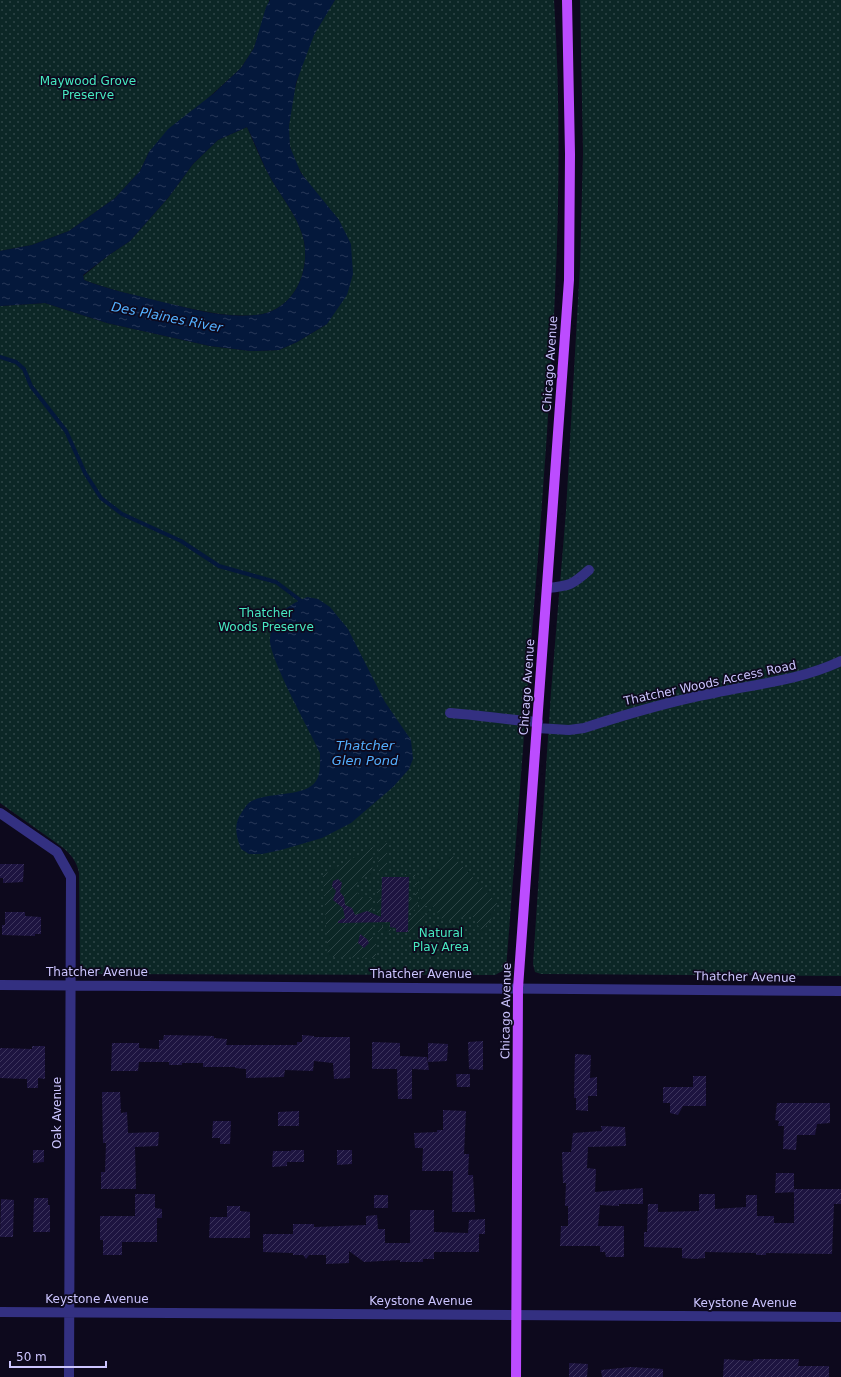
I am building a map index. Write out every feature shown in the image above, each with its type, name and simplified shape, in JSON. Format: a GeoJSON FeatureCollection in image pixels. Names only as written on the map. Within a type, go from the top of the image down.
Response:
{"type":"FeatureCollection","features":[{"type":"Feature","properties":{"kind":"main road","name":"Chicago Avenue"},"geometry":{"type":"LineString","coordinates":[[516,1377],[518,988],[569,280],[570,154],[567,0]]}},
{"type":"Feature","properties":{"kind":"street"},"geometry":{"type":"LineString","coordinates":[[547,588],[567,586],[574,583],[589,570]]}},
{"type":"Feature","properties":{"kind":"street","name":"Thatcher Woods Access Road"},"geometry":{"type":"LineString","coordinates":[[450,713],[485,715],[499,720],[569,730],[584,728],[669,703],[799,677],[822,670],[841,661]]}},
{"type":"Feature","properties":{"kind":"street","name":"Oak Avenue"},"geometry":{"type":"LineString","coordinates":[[0,813],[57,852],[71,877],[69,1377]]}},
{"type":"Feature","properties":{"kind":"street","name":"Thatcher Avenue"},"geometry":{"type":"LineString","coordinates":[[0,985],[841,991]]}},
{"type":"Feature","properties":{"kind":"street","name":"Keystone Avenue"},"geometry":{"type":"LineString","coordinates":[[0,1312],[841,1316]]}},
{"type":"Feature","properties":{"kind":"green space","name":"Maywood Grove Preserve"},"geometry":{"type":"Polygon","coordinates":[[[0,0],[269,0],[269,2],[254,48],[241,68],[149,152],[140,171],[115,198],[69,231],[32,245],[0,251],[0,0]]]}},
{"type":"Feature","properties":{"kind":"green space","name":"Thatcher Woods Preserve"},"geometry":{"type":"Polygon","coordinates":[[[335,0],[554,0],[559,139],[556,278],[543,487],[506,969],[495,975],[85,974],[80,968],[79,873],[75,862],[71,855],[62,847],[0,803],[0,306],[45,303],[107,323],[210,346],[251,351],[279,350],[297,342],[327,324],[339,220],[303,176],[293,156],[290,146],[289,121],[295,89],[304,58],[316,30],[335,0]]]}},
{"type":"Feature","properties":{"kind":"green space"},"geometry":{"type":"Polygon","coordinates":[[[580,0],[841,0],[841,976],[541,974],[535,972],[533,964],[551,692],[566,511],[580,265],[583,153],[580,0]]]}},
{"type":"Feature","properties":{"kind":"green space"},"geometry":{"type":"Polygon","coordinates":[[[247,127],[274,185],[302,232],[305,253],[304,266],[296,289],[289,299],[269,312],[256,315],[244,316],[219,314],[157,301],[84,280],[83,276],[109,255],[130,241],[168,198],[193,164],[218,140],[247,127]]]}},
{"type":"Feature","properties":{"kind":"green space"},"geometry":{"type":"Polygon","coordinates":[[[387,841],[387,871],[378,871],[379,844],[387,841]]]}},
{"type":"Feature","properties":{"kind":"green space"},"geometry":{"type":"Polygon","coordinates":[[[373,847],[372,877],[364,877],[358,880],[356,891],[362,898],[372,898],[373,940],[376,941],[376,958],[328,957],[323,875],[373,847]]]}},
{"type":"Feature","properties":{"kind":"green space"},"geometry":{"type":"Polygon","coordinates":[[[451,854],[497,903],[491,919],[482,932],[472,915],[444,922],[433,906],[425,906],[424,932],[408,932],[408,916],[417,913],[421,906],[421,882],[451,854]]]}},
{"type":"Feature","properties":{"kind":"green space"},"geometry":{"type":"Polygon","coordinates":[[[405,874],[418,875],[418,907],[412,912],[408,912],[405,899],[415,898],[415,877],[405,877],[405,874]]]}},
{"type":"Feature","properties":{"kind":"green space"},"geometry":{"type":"Polygon","coordinates":[[[384,889],[382,903],[382,927],[391,927],[391,931],[377,932],[377,890],[384,889]]]}},
{"type":"Feature","properties":{"kind":"water","name":"Des Plaines River"},"geometry":{"type":"Polygon","coordinates":[[[270,0],[335,0],[314,35],[296,83],[289,126],[290,147],[301,173],[339,220],[351,244],[353,274],[347,295],[327,324],[297,342],[279,350],[251,351],[210,346],[107,323],[45,303],[0,306],[0,251],[32,245],[69,231],[115,198],[140,171],[149,152],[168,129],[213,94],[241,68],[254,48],[266,7],[270,0]],[[247,127],[218,140],[193,164],[168,198],[130,241],[83,275],[84,280],[110,289],[218,314],[243,316],[256,315],[269,312],[289,299],[301,278],[304,266],[305,253],[302,232],[274,185],[247,127]]]}},
{"type":"Feature","properties":{"kind":"water","name":"Thatcher Glen Pond"},"geometry":{"type":"Polygon","coordinates":[[[307,597],[318,599],[330,607],[348,629],[385,702],[411,740],[413,759],[409,769],[393,787],[351,823],[322,838],[281,850],[262,854],[249,854],[241,849],[236,830],[237,821],[248,804],[266,796],[304,790],[316,781],[319,775],[320,753],[282,677],[271,647],[270,638],[274,623],[282,612],[293,604],[307,597]]]}},
{"type":"Feature","properties":{"kind":"building"},"geometry":{"type":"Polygon","coordinates":[[[0,864],[24,864],[23,882],[3,883],[3,878],[0,878],[0,864]]]}},
{"type":"Feature","properties":{"kind":"building"},"geometry":{"type":"Polygon","coordinates":[[[382,877],[409,877],[408,932],[396,932],[396,928],[390,927],[390,922],[338,923],[338,921],[345,918],[343,908],[333,900],[336,891],[332,886],[333,881],[338,879],[342,883],[340,892],[344,897],[345,905],[352,908],[355,915],[367,911],[381,917],[382,877]]]}},
{"type":"Feature","properties":{"kind":"building"},"geometry":{"type":"Polygon","coordinates":[[[5,912],[25,912],[25,916],[41,917],[41,934],[35,934],[35,936],[2,935],[2,925],[5,925],[5,912]]]}},
{"type":"Feature","properties":{"kind":"building"},"geometry":{"type":"Polygon","coordinates":[[[360,934],[367,939],[369,943],[364,948],[358,943],[360,934]]]}},
{"type":"Feature","properties":{"kind":"building"},"geometry":{"type":"Polygon","coordinates":[[[164,1035],[214,1036],[214,1038],[227,1039],[226,1045],[297,1045],[297,1042],[302,1042],[302,1035],[314,1037],[350,1037],[350,1078],[334,1079],[333,1063],[314,1061],[313,1071],[285,1070],[284,1077],[246,1078],[246,1069],[235,1067],[203,1067],[203,1063],[182,1063],[182,1065],[169,1065],[169,1062],[139,1062],[138,1071],[111,1071],[112,1043],[139,1043],[139,1048],[159,1049],[159,1040],[163,1040],[164,1035]]]}},
{"type":"Feature","properties":{"kind":"building"},"geometry":{"type":"Polygon","coordinates":[[[483,1041],[483,1070],[469,1069],[468,1042],[483,1041]]]}},
{"type":"Feature","properties":{"kind":"building"},"geometry":{"type":"Polygon","coordinates":[[[372,1042],[400,1043],[400,1056],[427,1057],[429,1070],[412,1069],[412,1099],[398,1099],[397,1069],[372,1069],[372,1042]]]}},
{"type":"Feature","properties":{"kind":"building"},"geometry":{"type":"Polygon","coordinates":[[[428,1043],[448,1044],[447,1061],[428,1062],[428,1043]]]}},
{"type":"Feature","properties":{"kind":"building"},"geometry":{"type":"Polygon","coordinates":[[[32,1046],[45,1046],[45,1079],[38,1078],[38,1088],[27,1088],[27,1079],[0,1078],[0,1048],[32,1049],[32,1046]]]}},
{"type":"Feature","properties":{"kind":"building"},"geometry":{"type":"Polygon","coordinates":[[[575,1054],[591,1055],[590,1078],[597,1077],[597,1096],[588,1096],[588,1111],[576,1110],[576,1098],[574,1098],[575,1054]]]}},
{"type":"Feature","properties":{"kind":"building"},"geometry":{"type":"Polygon","coordinates":[[[456,1074],[470,1074],[470,1087],[457,1087],[456,1074]]]}},
{"type":"Feature","properties":{"kind":"building"},"geometry":{"type":"Polygon","coordinates":[[[693,1076],[706,1076],[706,1106],[683,1106],[678,1115],[670,1113],[670,1103],[663,1103],[663,1087],[693,1087],[693,1076]]]}},
{"type":"Feature","properties":{"kind":"building"},"geometry":{"type":"Polygon","coordinates":[[[102,1092],[120,1092],[121,1113],[127,1112],[128,1133],[159,1132],[158,1146],[135,1147],[136,1189],[101,1189],[101,1172],[105,1172],[106,1143],[103,1143],[102,1092]]]}},
{"type":"Feature","properties":{"kind":"building"},"geometry":{"type":"Polygon","coordinates":[[[777,1103],[830,1103],[830,1123],[817,1124],[815,1135],[797,1135],[796,1150],[783,1149],[784,1126],[778,1126],[779,1121],[775,1120],[777,1103]]]}},
{"type":"Feature","properties":{"kind":"building"},"geometry":{"type":"Polygon","coordinates":[[[443,1110],[466,1111],[464,1154],[469,1154],[468,1175],[473,1175],[475,1212],[452,1212],[453,1171],[422,1171],[423,1148],[415,1148],[414,1133],[437,1132],[437,1130],[443,1130],[443,1110]]]}},
{"type":"Feature","properties":{"kind":"building"},"geometry":{"type":"Polygon","coordinates":[[[299,1111],[299,1126],[278,1126],[278,1112],[299,1111]]]}},
{"type":"Feature","properties":{"kind":"building"},"geometry":{"type":"Polygon","coordinates":[[[213,1121],[231,1121],[230,1144],[220,1144],[220,1138],[212,1138],[213,1121]]]}},
{"type":"Feature","properties":{"kind":"building"},"geometry":{"type":"Polygon","coordinates":[[[601,1126],[625,1127],[626,1146],[588,1147],[587,1168],[596,1169],[595,1192],[643,1188],[643,1204],[619,1204],[619,1206],[600,1205],[598,1226],[624,1226],[624,1257],[606,1257],[605,1252],[600,1252],[600,1246],[560,1246],[561,1226],[568,1226],[568,1206],[565,1206],[566,1183],[563,1183],[562,1152],[571,1152],[573,1133],[602,1131],[601,1126]]]}},
{"type":"Feature","properties":{"kind":"building"},"geometry":{"type":"Polygon","coordinates":[[[33,1150],[44,1150],[44,1162],[33,1163],[33,1150]]]}},
{"type":"Feature","properties":{"kind":"building"},"geometry":{"type":"Polygon","coordinates":[[[304,1150],[304,1162],[287,1162],[287,1166],[272,1167],[273,1151],[304,1150]]]}},
{"type":"Feature","properties":{"kind":"building"},"geometry":{"type":"Polygon","coordinates":[[[337,1150],[352,1150],[352,1164],[337,1165],[337,1150]]]}},
{"type":"Feature","properties":{"kind":"building"},"geometry":{"type":"Polygon","coordinates":[[[776,1173],[794,1173],[794,1192],[775,1193],[776,1173]]]}},
{"type":"Feature","properties":{"kind":"building"},"geometry":{"type":"Polygon","coordinates":[[[794,1189],[841,1189],[841,1204],[834,1204],[832,1254],[766,1253],[766,1255],[756,1255],[756,1253],[705,1252],[705,1258],[695,1259],[682,1258],[682,1248],[644,1247],[644,1232],[647,1232],[648,1204],[658,1204],[658,1212],[699,1211],[699,1194],[715,1194],[715,1209],[746,1207],[746,1195],[757,1195],[757,1216],[774,1216],[774,1223],[794,1223],[794,1189]]]}},
{"type":"Feature","properties":{"kind":"building"},"geometry":{"type":"Polygon","coordinates":[[[135,1194],[155,1194],[155,1208],[162,1209],[162,1218],[157,1218],[157,1242],[122,1242],[122,1255],[103,1255],[103,1240],[100,1240],[100,1216],[135,1216],[135,1194]]]}},
{"type":"Feature","properties":{"kind":"building"},"geometry":{"type":"Polygon","coordinates":[[[374,1195],[388,1195],[388,1208],[374,1208],[374,1195]]]}},
{"type":"Feature","properties":{"kind":"building"},"geometry":{"type":"Polygon","coordinates":[[[34,1198],[48,1198],[48,1205],[50,1205],[50,1232],[33,1232],[34,1198]]]}},
{"type":"Feature","properties":{"kind":"building"},"geometry":{"type":"Polygon","coordinates":[[[1,1199],[14,1200],[13,1237],[0,1237],[1,1199]]]}},
{"type":"Feature","properties":{"kind":"building"},"geometry":{"type":"Polygon","coordinates":[[[227,1206],[240,1206],[240,1211],[250,1212],[250,1238],[209,1238],[210,1217],[227,1217],[227,1206]]]}},
{"type":"Feature","properties":{"kind":"building"},"geometry":{"type":"Polygon","coordinates":[[[410,1210],[434,1210],[434,1232],[468,1233],[469,1220],[485,1219],[485,1234],[479,1234],[479,1252],[434,1252],[434,1259],[423,1259],[423,1262],[400,1262],[400,1260],[364,1262],[349,1251],[349,1263],[326,1264],[326,1255],[309,1255],[306,1259],[303,1255],[293,1255],[293,1253],[263,1252],[263,1234],[293,1234],[293,1224],[314,1224],[314,1227],[366,1225],[366,1216],[377,1215],[378,1229],[385,1229],[385,1243],[410,1243],[410,1210]]]}},
{"type":"Feature","properties":{"kind":"building"},"geometry":{"type":"Polygon","coordinates":[[[724,1359],[753,1361],[753,1359],[799,1359],[798,1366],[829,1366],[829,1377],[723,1377],[724,1359]]]}},
{"type":"Feature","properties":{"kind":"building"},"geometry":{"type":"Polygon","coordinates":[[[569,1363],[588,1364],[587,1377],[569,1377],[569,1363]]]}},
{"type":"Feature","properties":{"kind":"building"},"geometry":{"type":"Polygon","coordinates":[[[631,1367],[663,1369],[663,1377],[602,1377],[601,1370],[631,1367]]]}},
{"type":"Feature","properties":{"kind":"waterway"},"geometry":{"type":"LineString","coordinates":[[0,357],[16,362],[24,369],[31,386],[66,431],[85,473],[101,498],[122,514],[181,541],[219,566],[276,582],[300,600]]}},
{"type":"Feature","properties":{"kind":"park label","name":"Natural Play Area"},"geometry":{"type":"Point","coordinates":[441,940]}}]}
